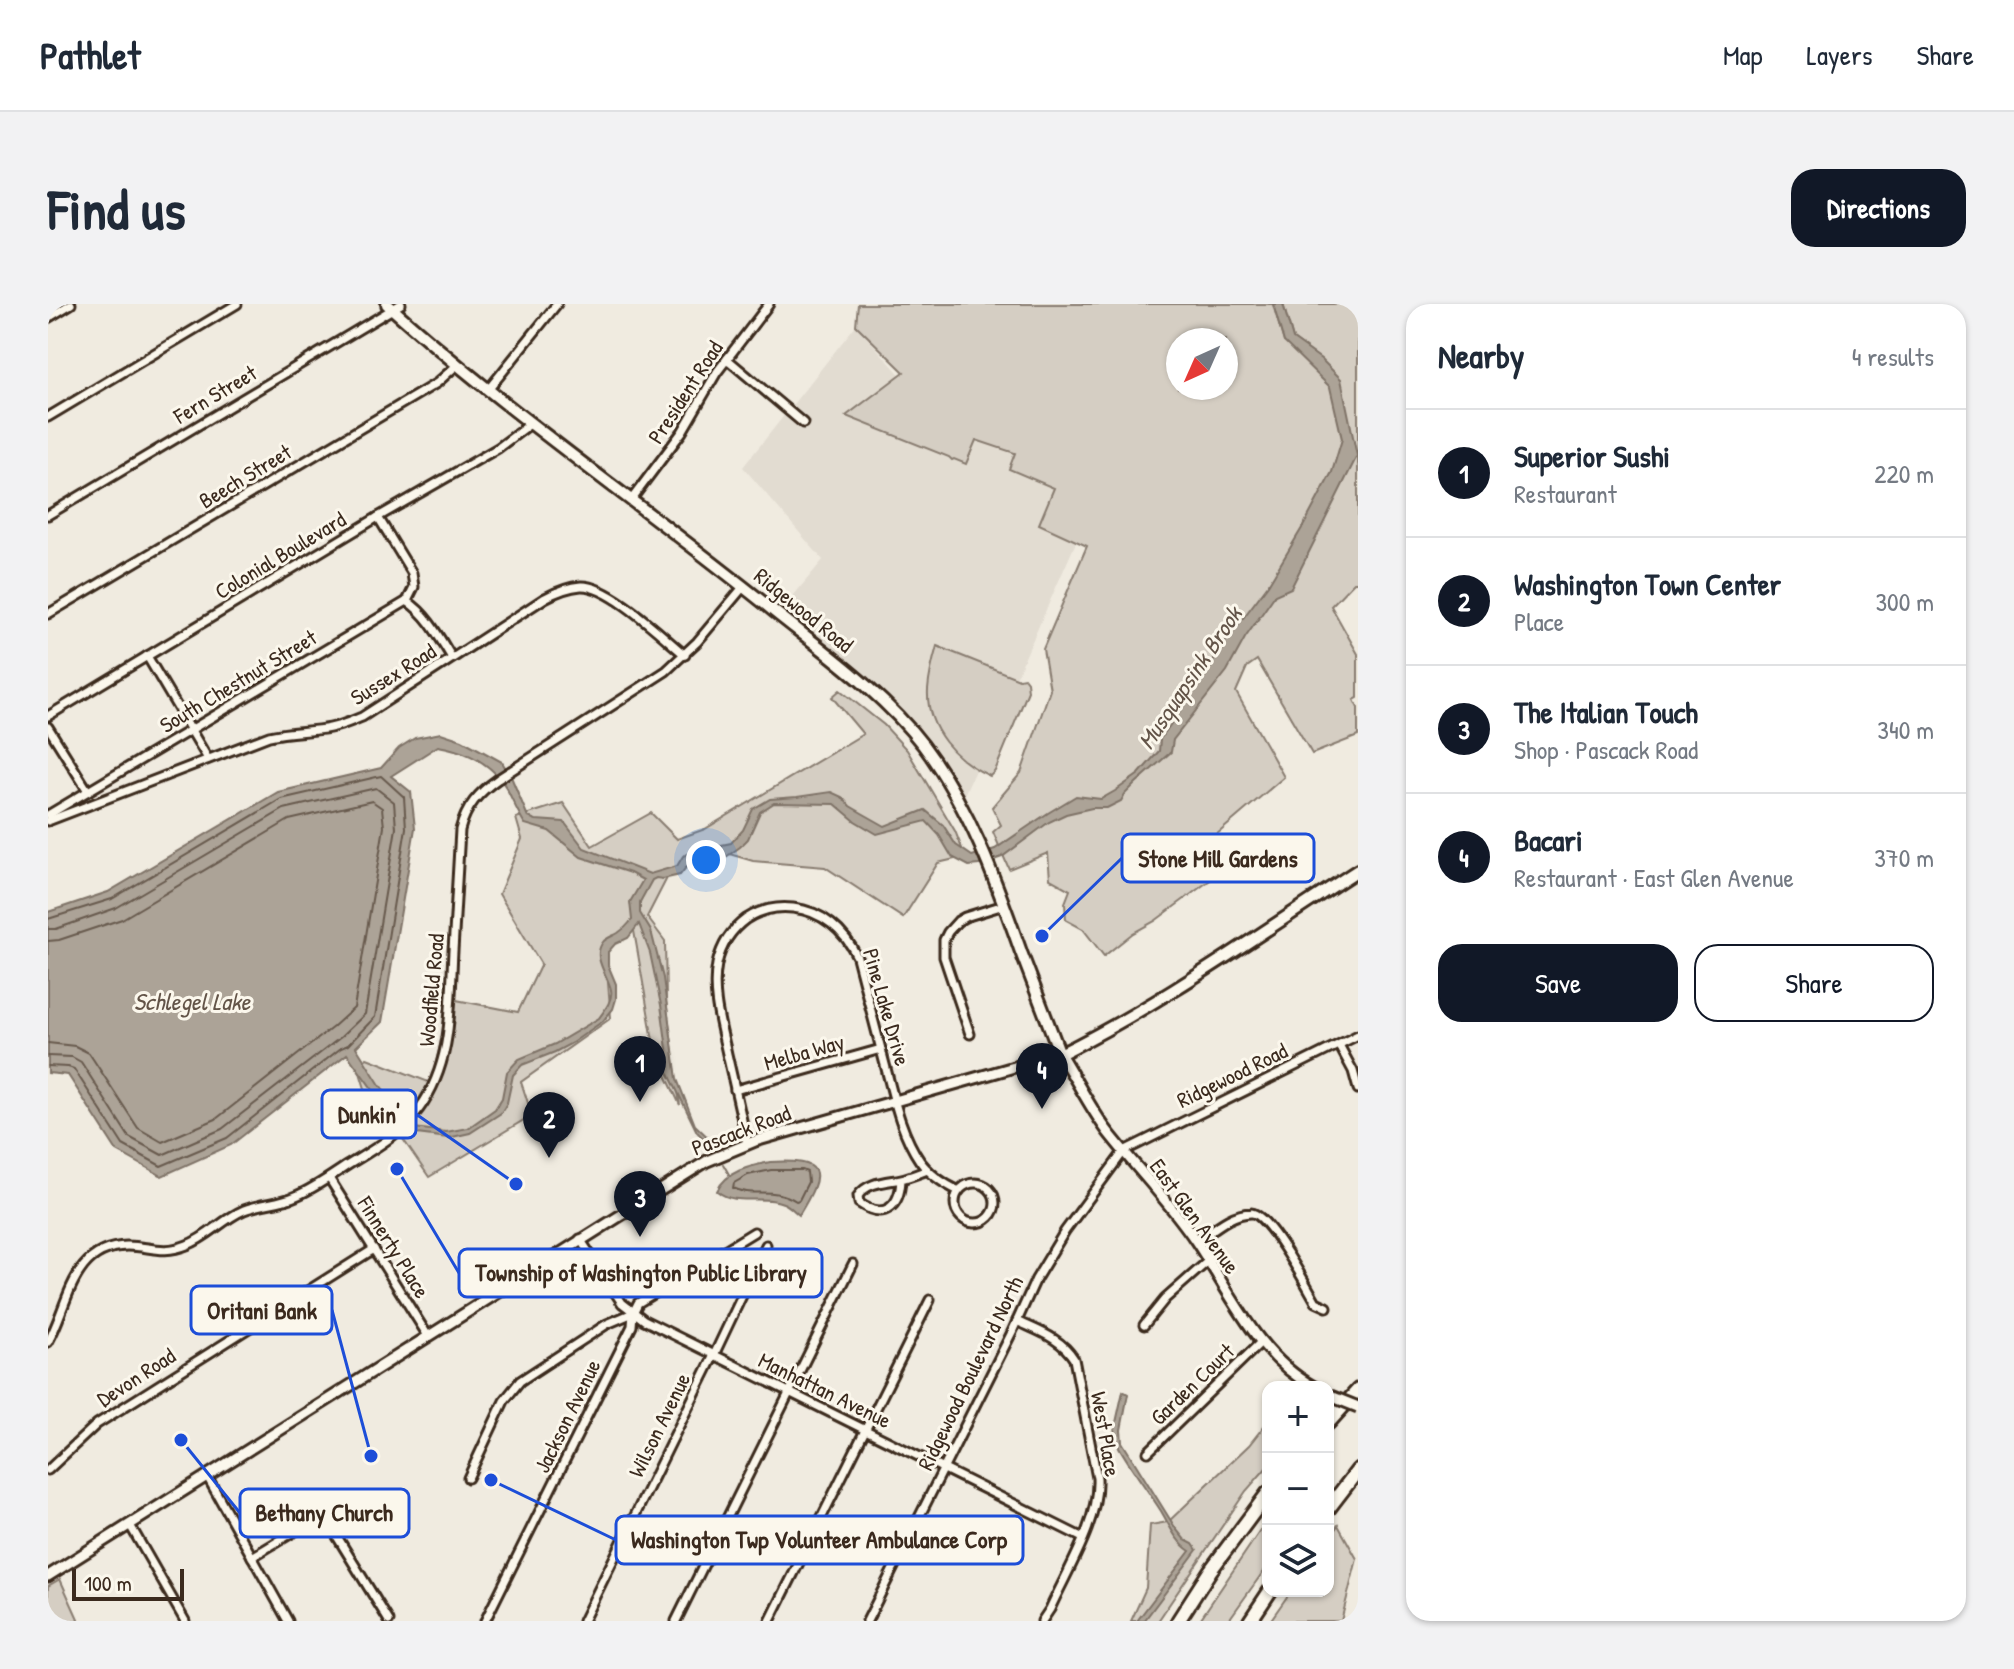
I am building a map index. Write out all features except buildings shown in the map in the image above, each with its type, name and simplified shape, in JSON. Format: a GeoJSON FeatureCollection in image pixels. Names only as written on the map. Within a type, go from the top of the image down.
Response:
{"type":"FeatureCollection","features":[{"type":"Feature","properties":{"kind":"highway"},"geometry":{"type":"LineString","coordinates":[[1334,1416],[1358,1390]]}},
{"type":"Feature","properties":{"kind":"highway"},"geometry":{"type":"LineString","coordinates":[[1334,1501],[1358,1470]]}},
{"type":"Feature","properties":{"kind":"highway"},"geometry":{"type":"LineString","coordinates":[[1334,1509],[1358,1480]]}},
{"type":"Feature","properties":{"kind":"highway"},"geometry":{"type":"LineString","coordinates":[[1178,1621],[1210,1571],[1262,1501]]}},
{"type":"Feature","properties":{"kind":"highway"},"geometry":{"type":"LineString","coordinates":[[1250,1621],[1266,1597]]}},
{"type":"Feature","properties":{"kind":"main road","name":"Ridgewood Road"},"geometry":{"type":"LineString","coordinates":[[394,306],[457,365],[744,586],[856,678],[908,727],[937,766],[980,845],[1060,1054]]}},
{"type":"Feature","properties":{"kind":"main road","name":"Pascack Road"},"geometry":{"type":"LineString","coordinates":[[1060,1054],[1158,1000],[1358,870]]}},
{"type":"Feature","properties":{"kind":"street"},"geometry":{"type":"LineString","coordinates":[[48,318],[71,304]]}},
{"type":"Feature","properties":{"kind":"street"},"geometry":{"type":"LineString","coordinates":[[48,417],[237,304]]}},
{"type":"Feature","properties":{"kind":"street"},"geometry":{"type":"LineString","coordinates":[[488,390],[557,304]]}},
{"type":"Feature","properties":{"kind":"street","name":"President Road"},"geometry":{"type":"LineString","coordinates":[[631,500],[682,432],[727,359],[769,304]]}},
{"type":"Feature","properties":{"kind":"street","name":"Fern Street"},"geometry":{"type":"LineString","coordinates":[[48,515],[394,306]]}},
{"type":"Feature","properties":{"kind":"street"},"geometry":{"type":"LineString","coordinates":[[727,359],[803,423]]}},
{"type":"Feature","properties":{"kind":"street","name":"Beech Street"},"geometry":{"type":"LineString","coordinates":[[48,614],[437,383],[457,365]]}},
{"type":"Feature","properties":{"kind":"street","name":"Colonial Boulevard"},"geometry":{"type":"LineString","coordinates":[[48,716],[498,448],[530,424]]}},
{"type":"Feature","properties":{"kind":"street"},"geometry":{"type":"LineString","coordinates":[[378,517],[412,573],[414,587],[407,601],[430,622],[452,658]]}},
{"type":"Feature","properties":{"kind":"street","name":"Woodfield Road"},"geometry":{"type":"LineString","coordinates":[[48,1342],[71,1284],[84,1266],[101,1254],[130,1246],[155,1251],[178,1249],[200,1239],[244,1210],[284,1201],[329,1178],[402,1128],[421,1107],[438,1075],[448,1037],[460,830],[475,798],[498,779],[666,671],[685,655],[744,586]]}},
{"type":"Feature","properties":{"kind":"street","name":"Sussex Road"},"geometry":{"type":"LineString","coordinates":[[48,821],[281,733],[318,730],[362,717],[545,598],[569,588],[594,588],[613,596],[685,655]]}},
{"type":"Feature","properties":{"kind":"street","name":"South Chestnut Street"},"geometry":{"type":"LineString","coordinates":[[48,815],[407,601]]}},
{"type":"Feature","properties":{"kind":"street"},"geometry":{"type":"LineString","coordinates":[[147,656],[208,759]]}},
{"type":"Feature","properties":{"kind":"street"},"geometry":{"type":"LineString","coordinates":[[48,727],[88,791]]}},
{"type":"Feature","properties":{"kind":"street"},"geometry":{"type":"LineString","coordinates":[[970,1034],[944,957],[944,940],[958,921],[1004,905]]}},
{"type":"Feature","properties":{"kind":"street","name":"Pine Lake Drive"},"geometry":{"type":"LineString","coordinates":[[747,1144],[718,1010],[717,964],[732,932],[749,917],[768,909],[790,907],[813,913],[837,928],[857,957],[895,1101],[913,1149],[928,1170]]}},
{"type":"Feature","properties":{"kind":"street","name":"Ridgewood Road"},"geometry":{"type":"LineString","coordinates":[[1124,1151],[1358,1035]]}},
{"type":"Feature","properties":{"kind":"street"},"geometry":{"type":"LineString","coordinates":[[1339,1045],[1353,1071],[1358,1089]]}},
{"type":"Feature","properties":{"kind":"street","name":"Melba Way"},"geometry":{"type":"LineString","coordinates":[[735,1090],[881,1049]]}},
{"type":"Feature","properties":{"kind":"street","name":"Pascack Road"},"geometry":{"type":"LineString","coordinates":[[48,1576],[692,1169],[747,1144],[1060,1054]]}},
{"type":"Feature","properties":{"kind":"street","name":"East Glen Avenue"},"geometry":{"type":"LineString","coordinates":[[1060,1054],[1105,1128],[1197,1241],[1261,1342],[1288,1370],[1305,1381]]}},
{"type":"Feature","properties":{"kind":"street","name":"Ridgewood Boulevard North"},"geometry":{"type":"LineString","coordinates":[[867,1621],[1036,1279],[1065,1231],[1124,1151]]}},
{"type":"Feature","properties":{"kind":"street"},"geometry":{"type":"LineString","coordinates":[[901,1179],[896,1203],[884,1210],[868,1209],[859,1203],[858,1196],[864,1189],[888,1179],[901,1179],[928,1170],[959,1191]]}},
{"type":"Feature","properties":{"kind":"street","name":"Finnerty Place"},"geometry":{"type":"LineString","coordinates":[[329,1178],[428,1336]]}},
{"type":"Feature","properties":{"kind":"street"},"geometry":{"type":"LineString","coordinates":[[978,1183],[990,1189],[995,1202],[991,1215],[975,1223],[963,1219],[956,1209],[959,1191],[978,1183]]}},
{"type":"Feature","properties":{"kind":"street"},"geometry":{"type":"LineString","coordinates":[[1197,1241],[1236,1215],[1258,1214],[1272,1229],[1316,1302],[1327,1307]]}},
{"type":"Feature","properties":{"kind":"street"},"geometry":{"type":"LineString","coordinates":[[468,1478],[504,1401],[520,1381],[607,1324],[633,1313],[638,1303],[754,1232]]}},
{"type":"Feature","properties":{"kind":"street","name":"Manhattan Avenue"},"geometry":{"type":"LineString","coordinates":[[580,1239],[622,1303],[633,1313],[1083,1538]]}},
{"type":"Feature","properties":{"kind":"street","name":"Wilson Avenue"},"geometry":{"type":"LineString","coordinates":[[583,1621],[766,1245]]}},
{"type":"Feature","properties":{"kind":"street","name":"Devon Road"},"geometry":{"type":"LineString","coordinates":[[48,1470],[97,1424],[374,1249]]}},
{"type":"Feature","properties":{"kind":"street"},"geometry":{"type":"LineString","coordinates":[[1144,1325],[1165,1299],[1208,1261]]}},
{"type":"Feature","properties":{"kind":"street"},"geometry":{"type":"LineString","coordinates":[[676,1621],[853,1264]]}},
{"type":"Feature","properties":{"kind":"street"},"geometry":{"type":"LineString","coordinates":[[770,1621],[930,1300]]}},
{"type":"Feature","properties":{"kind":"street","name":"Jackson Avenue"},"geometry":{"type":"LineString","coordinates":[[485,1621],[632,1326],[633,1313]]}},
{"type":"Feature","properties":{"kind":"street","name":"West Place"},"geometry":{"type":"LineString","coordinates":[[1017,1321],[1055,1338],[1074,1359],[1097,1478],[1096,1505],[1042,1621]]}},
{"type":"Feature","properties":{"kind":"street","name":"Garden Court"},"geometry":{"type":"LineString","coordinates":[[1148,1452],[1261,1342]]}},
{"type":"Feature","properties":{"kind":"street"},"geometry":{"type":"LineString","coordinates":[[1334,1397],[1358,1407]]}},
{"type":"Feature","properties":{"kind":"street"},"geometry":{"type":"LineString","coordinates":[[207,1476],[288,1621]]}},
{"type":"Feature","properties":{"kind":"street"},"geometry":{"type":"LineString","coordinates":[[252,1557],[312,1521],[326,1522],[389,1621]]}},
{"type":"Feature","properties":{"kind":"street"},"geometry":{"type":"LineString","coordinates":[[130,1525],[185,1621]]}},
{"type":"Feature","properties":{"kind":"shaded area"},"geometry":{"type":"Polygon","coordinates":[[[858,304],[1273,304],[1284,342],[1316,356],[1293,339],[1283,304],[1358,304],[1358,582],[1354,582],[1331,606],[1358,654],[1358,698],[1354,700],[1358,708],[1358,736],[1312,754],[1257,660],[1247,667],[1236,692],[1284,777],[1209,841],[1225,869],[1104,956],[1083,929],[1066,920],[1065,903],[1070,890],[1050,879],[1048,853],[1009,869],[993,832],[1001,825],[992,807],[1021,773],[1050,690],[1043,649],[1087,546],[1039,524],[1054,488],[1009,469],[1015,453],[976,440],[966,464],[846,416],[904,372],[856,325],[858,304]]]}},
{"type":"Feature","properties":{"kind":"shaded area"},"geometry":{"type":"Polygon","coordinates":[[[856,325],[904,379],[966,464],[976,440],[1016,453],[1009,469],[1054,488],[1077,540],[960,804],[908,727],[778,614],[823,560],[743,467],[856,325]]]}},
{"type":"Feature","properties":{"kind":"shaded area"},"geometry":{"type":"Polygon","coordinates":[[[937,646],[1019,679],[1024,678],[1027,682],[1028,691],[995,771],[990,776],[977,770],[955,752],[932,718],[928,690],[937,646]]]}},
{"type":"Feature","properties":{"kind":"shaded area"},"geometry":{"type":"Polygon","coordinates":[[[840,690],[884,725],[907,750],[955,831],[967,861],[959,858],[938,863],[903,918],[825,867],[753,861],[726,853],[709,856],[668,876],[647,917],[665,941],[666,1000],[680,1105],[655,1052],[633,925],[605,948],[611,1018],[521,1082],[532,1115],[429,1177],[398,1132],[382,1143],[358,1066],[367,1058],[431,1083],[451,999],[518,1012],[541,964],[499,894],[522,839],[516,818],[563,803],[592,846],[651,813],[677,839],[705,829],[863,734],[832,697],[840,690]]]}},
{"type":"Feature","properties":{"kind":"shaded area"},"geometry":{"type":"Polygon","coordinates":[[[1262,1429],[1262,1473],[1246,1491],[1158,1621],[1131,1621],[1146,1588],[1150,1525],[1168,1522],[1249,1445],[1262,1429]]]}},
{"type":"Feature","properties":{"kind":"shaded area"},"geometry":{"type":"Polygon","coordinates":[[[1338,1525],[1357,1559],[1341,1621],[1270,1621],[1287,1597],[1334,1597],[1334,1531],[1338,1525]]]}},
{"type":"Feature","properties":{"kind":"shaded area"},"geometry":{"type":"Polygon","coordinates":[[[1262,1528],[1262,1573],[1228,1621],[1199,1621],[1262,1528]]]}},
{"type":"Feature","properties":{"kind":"shaded area"},"geometry":{"type":"Polygon","coordinates":[[[60,1579],[79,1621],[48,1621],[48,1586],[60,1579]]]}},
{"type":"Feature","properties":{"kind":"water","name":"Schlegel Lake"},"geometry":{"type":"Polygon","coordinates":[[[1273,304],[1283,304],[1293,339],[1321,359],[1341,379],[1357,456],[1291,588],[1275,595],[1245,638],[1227,671],[1173,740],[1171,752],[1121,801],[1107,808],[1066,814],[1049,822],[1002,857],[969,866],[952,857],[926,821],[877,834],[835,804],[774,803],[760,812],[748,839],[726,857],[692,860],[680,875],[652,880],[640,902],[640,913],[651,931],[663,978],[677,1079],[695,1125],[714,1143],[711,1146],[697,1132],[666,1068],[667,1049],[661,1005],[650,953],[639,924],[628,938],[615,944],[608,952],[608,965],[616,984],[613,1009],[603,1021],[572,1043],[522,1065],[513,1075],[507,1103],[501,1113],[470,1133],[448,1138],[409,1133],[386,1108],[347,1054],[231,1145],[162,1176],[117,1151],[68,1075],[48,1073],[48,912],[108,892],[278,792],[381,768],[399,748],[415,738],[441,733],[462,740],[502,762],[528,817],[564,822],[584,848],[650,874],[677,866],[683,856],[697,850],[731,843],[743,830],[753,809],[770,799],[831,792],[885,826],[925,810],[943,825],[956,845],[972,856],[995,849],[1076,796],[1101,799],[1115,791],[1139,774],[1159,751],[1160,739],[1206,675],[1219,650],[1268,585],[1332,472],[1342,439],[1330,387],[1284,342],[1273,304]],[[438,746],[391,776],[411,792],[415,828],[382,1022],[356,1047],[380,1085],[414,1128],[446,1132],[468,1128],[495,1109],[502,1098],[507,1072],[519,1059],[555,1044],[599,1018],[611,998],[599,960],[600,948],[604,941],[632,920],[630,902],[643,880],[581,857],[549,831],[525,824],[507,789],[494,772],[469,755],[438,746]]]}},
{"type":"Feature","properties":{"kind":"water"},"geometry":{"type":"Polygon","coordinates":[[[770,1162],[802,1163],[815,1171],[814,1188],[799,1215],[787,1205],[775,1201],[732,1198],[717,1191],[732,1174],[770,1162]]]}},
{"type":"Feature","properties":{"kind":"water"},"geometry":{"type":"Polygon","coordinates":[[[1123,1391],[1128,1394],[1121,1430],[1122,1442],[1176,1529],[1197,1550],[1144,1621],[1137,1621],[1190,1551],[1174,1533],[1113,1436],[1123,1391]]]}},
{"type":"Feature","properties":{"kind":"waterway"},"geometry":{"type":"LineString","coordinates":[[723,1164],[730,1176]]}},
{"type":"Feature","properties":{"kind":"place","name":"Stone Mill Gardens"},"geometry":{"type":"Point","coordinates":[1042,936]}},
{"type":"Feature","properties":{"kind":"place","name":"Superior Sushi"},"geometry":{"type":"Point","coordinates":[640,1102]}},
{"type":"Feature","properties":{"kind":"place","name":"Bacari"},"geometry":{"type":"Point","coordinates":[1042,1109]}},
{"type":"Feature","properties":{"kind":"place","name":"Washington Town Center"},"geometry":{"type":"Point","coordinates":[549,1158]}},
{"type":"Feature","properties":{"kind":"place","name":"Township of Washington Public Library"},"geometry":{"type":"Point","coordinates":[397,1169]}},
{"type":"Feature","properties":{"kind":"place","name":"Dunkin'"},"geometry":{"type":"Point","coordinates":[516,1184]}},
{"type":"Feature","properties":{"kind":"place","name":"The Italian Touch"},"geometry":{"type":"Point","coordinates":[640,1237]}},
{"type":"Feature","properties":{"kind":"place","name":"Bethany Church"},"geometry":{"type":"Point","coordinates":[181,1440]}},
{"type":"Feature","properties":{"kind":"place","name":"Oritani Bank"},"geometry":{"type":"Point","coordinates":[371,1456]}},
{"type":"Feature","properties":{"kind":"place","name":"Washington Twp Volunteer Ambulance Corp"},"geometry":{"type":"Point","coordinates":[491,1480]}},
{"type":"Feature","properties":{"kind":"water label","name":"Musquapsink Brook"},"geometry":{"type":"Point","coordinates":[1190,678]}}]}
